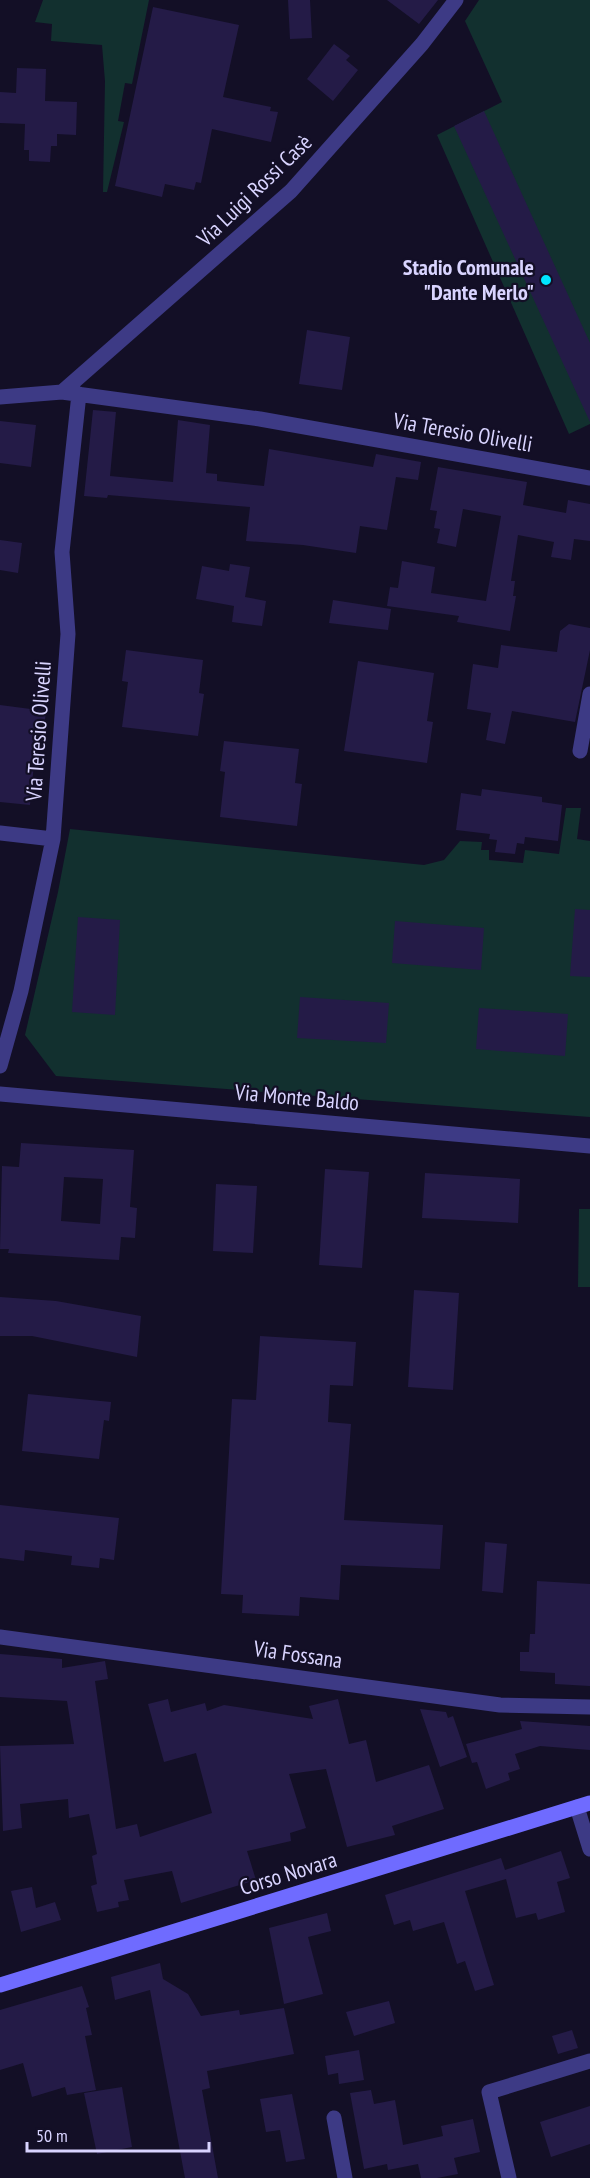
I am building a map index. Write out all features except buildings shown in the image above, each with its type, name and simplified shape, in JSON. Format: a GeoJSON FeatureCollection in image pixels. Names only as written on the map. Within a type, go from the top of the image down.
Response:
{"type":"FeatureCollection","features":[{"type":"Feature","properties":{"kind":"main road","name":"Corso Novara"},"geometry":{"type":"LineString","coordinates":[[0,1985],[584,1805]]}},
{"type":"Feature","properties":{"kind":"street","name":"Via Luigi Rossi Casè"},"geometry":{"type":"LineString","coordinates":[[62,392],[291,191],[422,44],[456,0]]}},
{"type":"Feature","properties":{"kind":"street","name":"Via Teresio Olivelli"},"geometry":{"type":"LineString","coordinates":[[0,397],[62,392],[79,394],[260,419],[590,478]]}},
{"type":"Feature","properties":{"kind":"street","name":"Via Teresio Olivelli"},"geometry":{"type":"LineString","coordinates":[[0,1066],[21,991],[53,839],[68,634],[62,552],[79,394]]}},
{"type":"Feature","properties":{"kind":"street"},"geometry":{"type":"LineString","coordinates":[[580,751],[590,694]]}},
{"type":"Feature","properties":{"kind":"street"},"geometry":{"type":"LineString","coordinates":[[0,833],[53,839]]}},
{"type":"Feature","properties":{"kind":"street","name":"Via Monte Baldo"},"geometry":{"type":"LineString","coordinates":[[0,1094],[590,1146]]}},
{"type":"Feature","properties":{"kind":"street","name":"Via Fossana"},"geometry":{"type":"LineString","coordinates":[[0,1637],[500,1704],[590,1707]]}},
{"type":"Feature","properties":{"kind":"street"},"geometry":{"type":"LineString","coordinates":[[584,1805],[590,1849]]}},
{"type":"Feature","properties":{"kind":"street"},"geometry":{"type":"LineString","coordinates":[[509,2178],[489,2092],[590,2061]]}},
{"type":"Feature","properties":{"kind":"street"},"geometry":{"type":"LineString","coordinates":[[334,2118],[345,2178]]}},
{"type":"Feature","properties":{"kind":"green space"},"geometry":{"type":"Polygon","coordinates":[[[43,0],[149,0],[132,84],[125,83],[118,121],[124,122],[107,192],[103,192],[105,81],[102,45],[51,41],[52,24],[35,22],[43,0]]]}},
{"type":"Feature","properties":{"kind":"green space","name":"Stadio Comunale \"Dante Merlo\""},"geometry":{"type":"Polygon","coordinates":[[[479,0],[590,0],[590,424],[569,434],[437,135],[502,102],[465,21],[479,0]]]}},
{"type":"Feature","properties":{"kind":"green space"},"geometry":{"type":"Polygon","coordinates":[[[566,808],[581,808],[577,839],[590,841],[590,1117],[56,1076],[25,1035],[70,829],[424,865],[444,860],[460,841],[482,842],[481,850],[489,850],[489,860],[523,863],[525,850],[559,854],[566,808]]]}},
{"type":"Feature","properties":{"kind":"green space"},"geometry":{"type":"Polygon","coordinates":[[[579,1209],[590,1209],[590,1287],[578,1287],[579,1209]]]}},
{"type":"Feature","properties":{"kind":"place","name":"Stadio Comunale \"Dante Merlo\""},"geometry":{"type":"Point","coordinates":[546,280]}}]}
